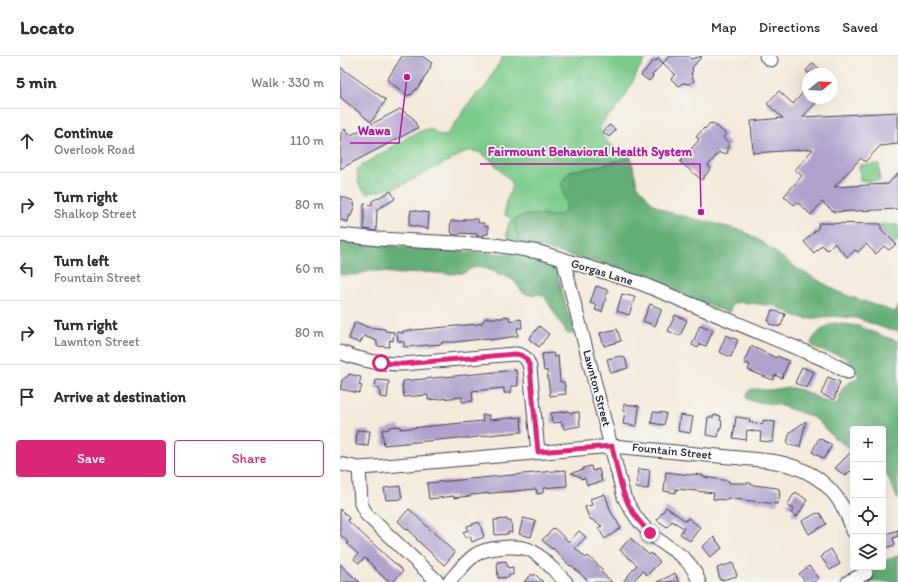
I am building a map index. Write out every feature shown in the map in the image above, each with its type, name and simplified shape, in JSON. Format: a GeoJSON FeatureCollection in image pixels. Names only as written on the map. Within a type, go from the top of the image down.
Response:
{"type":"FeatureCollection","features":[{"type":"Feature","properties":{"kind":"street","name":"Gorgas Lane"},"geometry":{"type":"LineString","coordinates":[[340,235],[379,239],[513,247],[539,252],[660,291],[823,359],[848,372]]}},
{"type":"Feature","properties":{"kind":"street","name":"Lawnton Street"},"geometry":{"type":"LineString","coordinates":[[563,260],[623,493],[632,513],[650,533],[687,560],[695,572],[699,582]]}},
{"type":"Feature","properties":{"kind":"street"},"geometry":{"type":"LineString","coordinates":[[340,352],[366,361],[388,364],[514,354],[522,355],[527,360],[530,368],[538,452]]}},
{"type":"Feature","properties":{"kind":"street","name":"Fountain Street"},"geometry":{"type":"LineString","coordinates":[[340,464],[359,468],[612,446],[771,461],[792,466],[813,475],[830,490],[845,511],[850,524]]}},
{"type":"Feature","properties":{"kind":"street"},"geometry":{"type":"LineString","coordinates":[[359,468],[361,504],[367,515],[438,582]]}},
{"type":"Feature","properties":{"kind":"street"},"geometry":{"type":"LineString","coordinates":[[449,582],[468,561],[478,553],[510,547],[528,549],[537,555],[566,582]]}},
{"type":"Feature","properties":{"kind":"street"},"geometry":{"type":"LineString","coordinates":[[848,582],[865,570]]}},
{"type":"Feature","properties":{"kind":"green space"},"geometry":{"type":"Polygon","coordinates":[[[503,56],[648,56],[643,62],[619,106],[605,119],[600,129],[608,143],[631,157],[595,167],[570,171],[563,193],[567,204],[563,214],[552,216],[526,215],[516,218],[514,222],[519,242],[508,238],[506,233],[511,218],[505,215],[505,205],[512,186],[510,180],[486,156],[480,153],[468,151],[398,187],[366,193],[359,186],[357,170],[359,167],[410,136],[426,129],[431,129],[440,135],[446,136],[476,94],[483,90],[487,85],[503,56]]]}},
{"type":"Feature","properties":{"kind":"green space"},"geometry":{"type":"Polygon","coordinates":[[[631,157],[637,184],[652,203],[668,212],[744,231],[766,245],[798,269],[843,294],[895,312],[898,306],[898,331],[889,330],[856,318],[833,316],[807,319],[796,316],[775,306],[740,302],[732,304],[729,313],[595,262],[519,242],[514,222],[516,218],[535,215],[557,215],[562,214],[565,211],[566,204],[562,183],[570,171],[595,167],[631,157]]]}},
{"type":"Feature","properties":{"kind":"green space"},"geometry":{"type":"Polygon","coordinates":[[[879,164],[880,181],[860,181],[859,165],[879,164]]]}},
{"type":"Feature","properties":{"kind":"green space"},"geometry":{"type":"Polygon","coordinates":[[[881,224],[898,225],[898,241],[896,244],[881,229],[881,224]]]}},
{"type":"Feature","properties":{"kind":"green space"},"geometry":{"type":"Polygon","coordinates":[[[340,241],[421,249],[519,254],[542,260],[557,271],[568,313],[575,330],[574,334],[568,334],[566,332],[544,296],[523,293],[514,281],[480,266],[470,269],[465,273],[449,274],[424,272],[400,274],[371,271],[355,275],[340,275],[340,241]]]}},
{"type":"Feature","properties":{"kind":"green space"},"geometry":{"type":"Polygon","coordinates":[[[834,323],[859,326],[898,341],[898,500],[886,474],[886,426],[850,426],[850,448],[834,438],[817,420],[808,415],[778,405],[752,401],[746,397],[752,389],[768,390],[790,388],[804,391],[829,403],[834,404],[838,402],[843,387],[858,377],[857,372],[846,358],[816,349],[811,343],[815,336],[827,326],[834,323]]]}},
{"type":"Feature","properties":{"kind":"green space"},"geometry":{"type":"Polygon","coordinates":[[[898,555],[898,582],[865,582],[875,570],[886,570],[886,560],[898,555]]]}},
{"type":"Feature","properties":{"kind":"building"},"geometry":{"type":"Polygon","coordinates":[[[402,56],[422,56],[432,63],[420,85],[411,95],[410,94],[408,96],[387,80],[402,56]]]}},
{"type":"Feature","properties":{"kind":"building"},"geometry":{"type":"Polygon","coordinates":[[[669,56],[688,56],[691,59],[702,56],[692,68],[693,71],[691,73],[694,81],[690,84],[682,83],[679,86],[671,79],[675,74],[663,63],[669,56]]]}},
{"type":"Feature","properties":{"kind":"building"},"geometry":{"type":"Polygon","coordinates":[[[658,58],[663,63],[652,75],[653,76],[649,81],[641,75],[654,60],[656,61],[658,58]]]}},
{"type":"Feature","properties":{"kind":"building"},"geometry":{"type":"Polygon","coordinates":[[[813,63],[818,68],[809,68],[813,63]]]}},
{"type":"Feature","properties":{"kind":"building"},"geometry":{"type":"Polygon","coordinates":[[[340,67],[386,100],[371,122],[340,97],[340,67]]]}},
{"type":"Feature","properties":{"kind":"building"},"geometry":{"type":"Polygon","coordinates":[[[779,91],[793,104],[802,94],[802,104],[815,104],[803,117],[898,112],[898,144],[880,146],[865,162],[861,158],[834,187],[888,184],[898,173],[898,209],[834,212],[822,202],[811,215],[797,202],[794,205],[784,196],[802,176],[795,170],[813,149],[753,153],[751,121],[783,118],[767,104],[779,91]]]}},
{"type":"Feature","properties":{"kind":"building"},"geometry":{"type":"Polygon","coordinates":[[[400,109],[413,118],[418,128],[340,169],[340,134],[345,129],[351,135],[400,109]]]}},
{"type":"Feature","properties":{"kind":"building"},"geometry":{"type":"Polygon","coordinates":[[[710,123],[713,123],[726,134],[723,138],[730,144],[727,147],[728,153],[721,154],[719,152],[708,166],[711,168],[702,180],[680,162],[698,141],[699,139],[696,137],[710,123]]]}},
{"type":"Feature","properties":{"kind":"building"},"geometry":{"type":"Polygon","coordinates":[[[609,125],[616,130],[609,137],[603,132],[609,125]]]}},
{"type":"Feature","properties":{"kind":"building"},"geometry":{"type":"Polygon","coordinates":[[[391,191],[395,199],[377,209],[376,231],[364,229],[364,204],[372,205],[372,201],[391,191]]]}},
{"type":"Feature","properties":{"kind":"building"},"geometry":{"type":"Polygon","coordinates":[[[340,196],[354,201],[353,204],[355,204],[351,216],[349,216],[348,222],[340,220],[340,196]]]}},
{"type":"Feature","properties":{"kind":"building"},"geometry":{"type":"Polygon","coordinates":[[[411,210],[429,213],[428,229],[409,225],[411,210]]]}},
{"type":"Feature","properties":{"kind":"building"},"geometry":{"type":"Polygon","coordinates":[[[464,219],[478,219],[478,223],[484,223],[484,226],[488,226],[488,234],[484,234],[484,236],[477,236],[477,234],[452,234],[452,231],[450,231],[451,221],[464,221],[464,219]]]}},
{"type":"Feature","properties":{"kind":"building"},"geometry":{"type":"Polygon","coordinates":[[[819,223],[881,224],[881,229],[896,244],[889,250],[884,246],[876,254],[866,244],[858,252],[855,250],[847,257],[834,243],[827,250],[822,245],[814,253],[804,242],[818,228],[819,223]]]}},
{"type":"Feature","properties":{"kind":"building"},"geometry":{"type":"Polygon","coordinates":[[[596,286],[608,290],[602,312],[595,310],[597,305],[590,303],[596,286]]]}},
{"type":"Feature","properties":{"kind":"building"},"geometry":{"type":"Polygon","coordinates":[[[622,294],[635,297],[629,315],[617,311],[622,294]]]}},
{"type":"Feature","properties":{"kind":"building"},"geometry":{"type":"Polygon","coordinates":[[[650,304],[662,309],[655,326],[643,321],[650,304]]]}},
{"type":"Feature","properties":{"kind":"building"},"geometry":{"type":"Polygon","coordinates":[[[772,310],[785,314],[781,326],[779,325],[779,327],[769,324],[770,322],[768,321],[772,310]]]}},
{"type":"Feature","properties":{"kind":"building"},"geometry":{"type":"Polygon","coordinates":[[[675,315],[687,320],[680,336],[668,331],[675,315]]]}},
{"type":"Feature","properties":{"kind":"building"},"geometry":{"type":"Polygon","coordinates":[[[504,316],[509,317],[510,321],[521,319],[522,328],[517,328],[518,336],[490,340],[490,338],[442,342],[442,344],[404,347],[404,342],[398,341],[397,332],[403,333],[403,331],[478,324],[482,323],[485,318],[503,318],[504,316]]]}},
{"type":"Feature","properties":{"kind":"building"},"geometry":{"type":"Polygon","coordinates":[[[355,322],[366,327],[385,329],[385,331],[394,332],[393,341],[390,340],[389,347],[377,346],[377,341],[364,336],[360,343],[349,339],[355,322]]]}},
{"type":"Feature","properties":{"kind":"building"},"geometry":{"type":"Polygon","coordinates":[[[700,325],[713,330],[706,346],[700,344],[698,348],[692,345],[700,325]]]}},
{"type":"Feature","properties":{"kind":"building"},"geometry":{"type":"Polygon","coordinates":[[[539,326],[549,334],[539,347],[529,339],[539,326]]]}},
{"type":"Feature","properties":{"kind":"building"},"geometry":{"type":"Polygon","coordinates":[[[617,329],[621,341],[604,346],[600,333],[617,329]]]}},
{"type":"Feature","properties":{"kind":"building"},"geometry":{"type":"Polygon","coordinates":[[[726,335],[738,340],[731,357],[719,352],[726,335]]]}},
{"type":"Feature","properties":{"kind":"building"},"geometry":{"type":"Polygon","coordinates":[[[751,346],[776,358],[777,356],[789,361],[782,378],[775,375],[773,380],[748,370],[750,365],[744,362],[751,346]]]}},
{"type":"Feature","properties":{"kind":"building"},"geometry":{"type":"Polygon","coordinates":[[[553,353],[554,357],[558,356],[560,382],[564,382],[566,394],[550,396],[547,370],[544,371],[542,354],[553,353]]]}},
{"type":"Feature","properties":{"kind":"building"},"geometry":{"type":"Polygon","coordinates":[[[620,356],[625,358],[628,368],[611,373],[607,359],[620,356]]]}},
{"type":"Feature","properties":{"kind":"building"},"geometry":{"type":"Polygon","coordinates":[[[802,367],[814,372],[807,388],[795,383],[802,367]]]}},
{"type":"Feature","properties":{"kind":"building"},"geometry":{"type":"Polygon","coordinates":[[[516,370],[518,386],[511,386],[511,393],[504,393],[504,388],[472,391],[473,401],[462,402],[462,397],[428,400],[428,395],[404,397],[402,385],[403,381],[516,370]]]}},
{"type":"Feature","properties":{"kind":"building"},"geometry":{"type":"Polygon","coordinates":[[[349,374],[361,377],[359,385],[362,386],[359,393],[340,389],[342,380],[349,374]]]}},
{"type":"Feature","properties":{"kind":"building"},"geometry":{"type":"Polygon","coordinates":[[[828,377],[840,382],[834,400],[821,394],[828,377]]]}},
{"type":"Feature","properties":{"kind":"building"},"geometry":{"type":"Polygon","coordinates":[[[376,380],[389,381],[387,398],[380,397],[379,388],[375,388],[376,380]]]}},
{"type":"Feature","properties":{"kind":"building"},"geometry":{"type":"Polygon","coordinates":[[[624,404],[639,406],[636,426],[623,424],[625,411],[623,411],[624,404]]]}},
{"type":"Feature","properties":{"kind":"building"},"geometry":{"type":"Polygon","coordinates":[[[569,411],[570,413],[579,412],[580,426],[564,429],[562,422],[552,423],[551,413],[569,411]]]}},
{"type":"Feature","properties":{"kind":"building"},"geometry":{"type":"Polygon","coordinates":[[[653,412],[666,413],[664,425],[651,423],[653,412]]]}},
{"type":"Feature","properties":{"kind":"building"},"geometry":{"type":"Polygon","coordinates":[[[482,415],[489,415],[489,420],[521,417],[522,432],[384,445],[382,430],[389,429],[389,427],[400,426],[400,429],[483,421],[482,415]]]}},
{"type":"Feature","properties":{"kind":"building"},"geometry":{"type":"Polygon","coordinates":[[[680,415],[693,417],[690,433],[678,431],[680,415]]]}},
{"type":"Feature","properties":{"kind":"building"},"geometry":{"type":"Polygon","coordinates":[[[714,415],[721,416],[720,420],[722,421],[718,437],[706,435],[708,417],[714,417],[714,415]]]}},
{"type":"Feature","properties":{"kind":"building"},"geometry":{"type":"Polygon","coordinates":[[[736,417],[750,419],[749,422],[763,424],[763,420],[775,422],[773,442],[760,441],[761,432],[747,430],[746,440],[733,438],[736,417]]]}},
{"type":"Feature","properties":{"kind":"building"},"geometry":{"type":"Polygon","coordinates":[[[806,421],[800,447],[788,445],[787,443],[790,432],[806,421]]]}},
{"type":"Feature","properties":{"kind":"building"},"geometry":{"type":"Polygon","coordinates":[[[357,430],[370,431],[368,446],[356,445],[357,430]]]}},
{"type":"Feature","properties":{"kind":"building"},"geometry":{"type":"Polygon","coordinates":[[[819,438],[832,445],[824,459],[812,452],[819,438]]]}},
{"type":"Feature","properties":{"kind":"building"},"geometry":{"type":"Polygon","coordinates":[[[850,453],[850,471],[845,476],[835,468],[850,453]]]}},
{"type":"Feature","properties":{"kind":"building"},"geometry":{"type":"Polygon","coordinates":[[[591,466],[592,471],[599,469],[602,482],[587,485],[585,478],[581,479],[580,477],[571,473],[583,470],[583,468],[591,466]]]}},
{"type":"Feature","properties":{"kind":"building"},"geometry":{"type":"Polygon","coordinates":[[[638,469],[650,470],[648,489],[636,488],[638,469]]]}},
{"type":"Feature","properties":{"kind":"building"},"geometry":{"type":"Polygon","coordinates":[[[566,470],[567,486],[543,488],[543,493],[537,494],[536,489],[454,498],[454,496],[429,499],[427,483],[566,470]]]}},
{"type":"Feature","properties":{"kind":"building"},"geometry":{"type":"Polygon","coordinates":[[[666,472],[702,475],[704,477],[729,481],[729,483],[751,483],[751,485],[777,488],[780,491],[779,500],[778,499],[777,504],[727,498],[727,500],[713,499],[714,493],[676,489],[676,493],[664,491],[666,472]]]}},
{"type":"Feature","properties":{"kind":"building"},"geometry":{"type":"Polygon","coordinates":[[[400,486],[402,499],[386,500],[384,488],[400,486]]]}},
{"type":"Feature","properties":{"kind":"building"},"geometry":{"type":"Polygon","coordinates":[[[796,492],[807,500],[797,517],[791,513],[794,509],[787,505],[796,492]]]}},
{"type":"Feature","properties":{"kind":"building"},"geometry":{"type":"Polygon","coordinates":[[[605,494],[611,512],[621,528],[605,539],[598,528],[602,526],[589,518],[585,507],[592,505],[590,499],[605,494]]]}},
{"type":"Feature","properties":{"kind":"building"},"geometry":{"type":"Polygon","coordinates":[[[666,507],[686,521],[688,518],[700,527],[690,541],[680,534],[684,528],[672,521],[667,527],[657,520],[666,507]]]}},
{"type":"Feature","properties":{"kind":"building"},"geometry":{"type":"Polygon","coordinates":[[[340,509],[349,518],[348,521],[403,571],[393,582],[387,579],[386,580],[365,558],[359,563],[354,559],[358,554],[340,535],[340,509]]]}},
{"type":"Feature","properties":{"kind":"building"},"geometry":{"type":"Polygon","coordinates":[[[409,509],[455,553],[444,565],[398,521],[409,509]]]}},
{"type":"Feature","properties":{"kind":"building"},"geometry":{"type":"Polygon","coordinates":[[[817,513],[820,513],[826,524],[809,534],[802,521],[817,513]]]}},
{"type":"Feature","properties":{"kind":"building"},"geometry":{"type":"Polygon","coordinates":[[[523,518],[536,521],[531,537],[519,534],[523,518]]]}},
{"type":"Feature","properties":{"kind":"building"},"geometry":{"type":"Polygon","coordinates":[[[507,519],[507,521],[511,521],[512,533],[508,532],[508,534],[495,535],[494,520],[507,519]]]}},
{"type":"Feature","properties":{"kind":"building"},"geometry":{"type":"Polygon","coordinates":[[[479,522],[484,537],[472,542],[470,536],[466,538],[463,532],[468,530],[467,526],[479,522]]]}},
{"type":"Feature","properties":{"kind":"building"},"geometry":{"type":"Polygon","coordinates":[[[554,528],[569,542],[579,531],[586,537],[575,548],[586,558],[588,556],[603,570],[601,572],[612,582],[589,582],[571,565],[570,566],[553,548],[552,549],[542,540],[554,528]]]}},
{"type":"Feature","properties":{"kind":"building"},"geometry":{"type":"Polygon","coordinates":[[[898,530],[898,536],[893,538],[895,545],[886,548],[886,534],[898,530]]]}},
{"type":"Feature","properties":{"kind":"building"},"geometry":{"type":"Polygon","coordinates":[[[714,537],[722,548],[710,557],[702,547],[714,537]]]}},
{"type":"Feature","properties":{"kind":"building"},"geometry":{"type":"Polygon","coordinates":[[[630,538],[649,555],[651,553],[660,562],[647,575],[643,571],[632,582],[623,582],[637,565],[620,550],[630,538]]]}},
{"type":"Feature","properties":{"kind":"building"},"geometry":{"type":"Polygon","coordinates":[[[831,549],[840,564],[830,570],[821,557],[831,549]]]}},
{"type":"Feature","properties":{"kind":"building"},"geometry":{"type":"Polygon","coordinates":[[[506,561],[508,568],[513,567],[513,575],[498,578],[497,562],[506,561]]]}},
{"type":"Feature","properties":{"kind":"building"},"geometry":{"type":"Polygon","coordinates":[[[733,563],[737,576],[720,580],[717,568],[733,563]]]}},
{"type":"Feature","properties":{"kind":"building"},"geometry":{"type":"Polygon","coordinates":[[[340,564],[349,573],[360,582],[340,582],[340,564]]]}},
{"type":"Feature","properties":{"kind":"building"},"geometry":{"type":"Polygon","coordinates":[[[809,566],[819,578],[814,582],[806,582],[799,574],[809,566]]]}},
{"type":"Feature","properties":{"kind":"building"},"geometry":{"type":"Polygon","coordinates":[[[675,573],[679,582],[657,582],[670,576],[675,573]]]}},
{"type":"Feature","properties":{"kind":"building"},"geometry":{"type":"Polygon","coordinates":[[[532,574],[534,576],[535,574],[543,582],[524,582],[532,574]]]}},
{"type":"Feature","properties":{"kind":"place","name":"Wawa"},"geometry":{"type":"Point","coordinates":[407,77]}},
{"type":"Feature","properties":{"kind":"place","name":"Fairmount Behavioral Health System"},"geometry":{"type":"Point","coordinates":[701,212]}},
{"type":"Feature","properties":{"kind":"route"},"geometry":{"type":"LineString","coordinates":[[381,363],[403,364],[514,354],[522,355],[527,360],[530,368],[538,452],[612,446],[624,497],[632,513],[650,533]]}}]}
